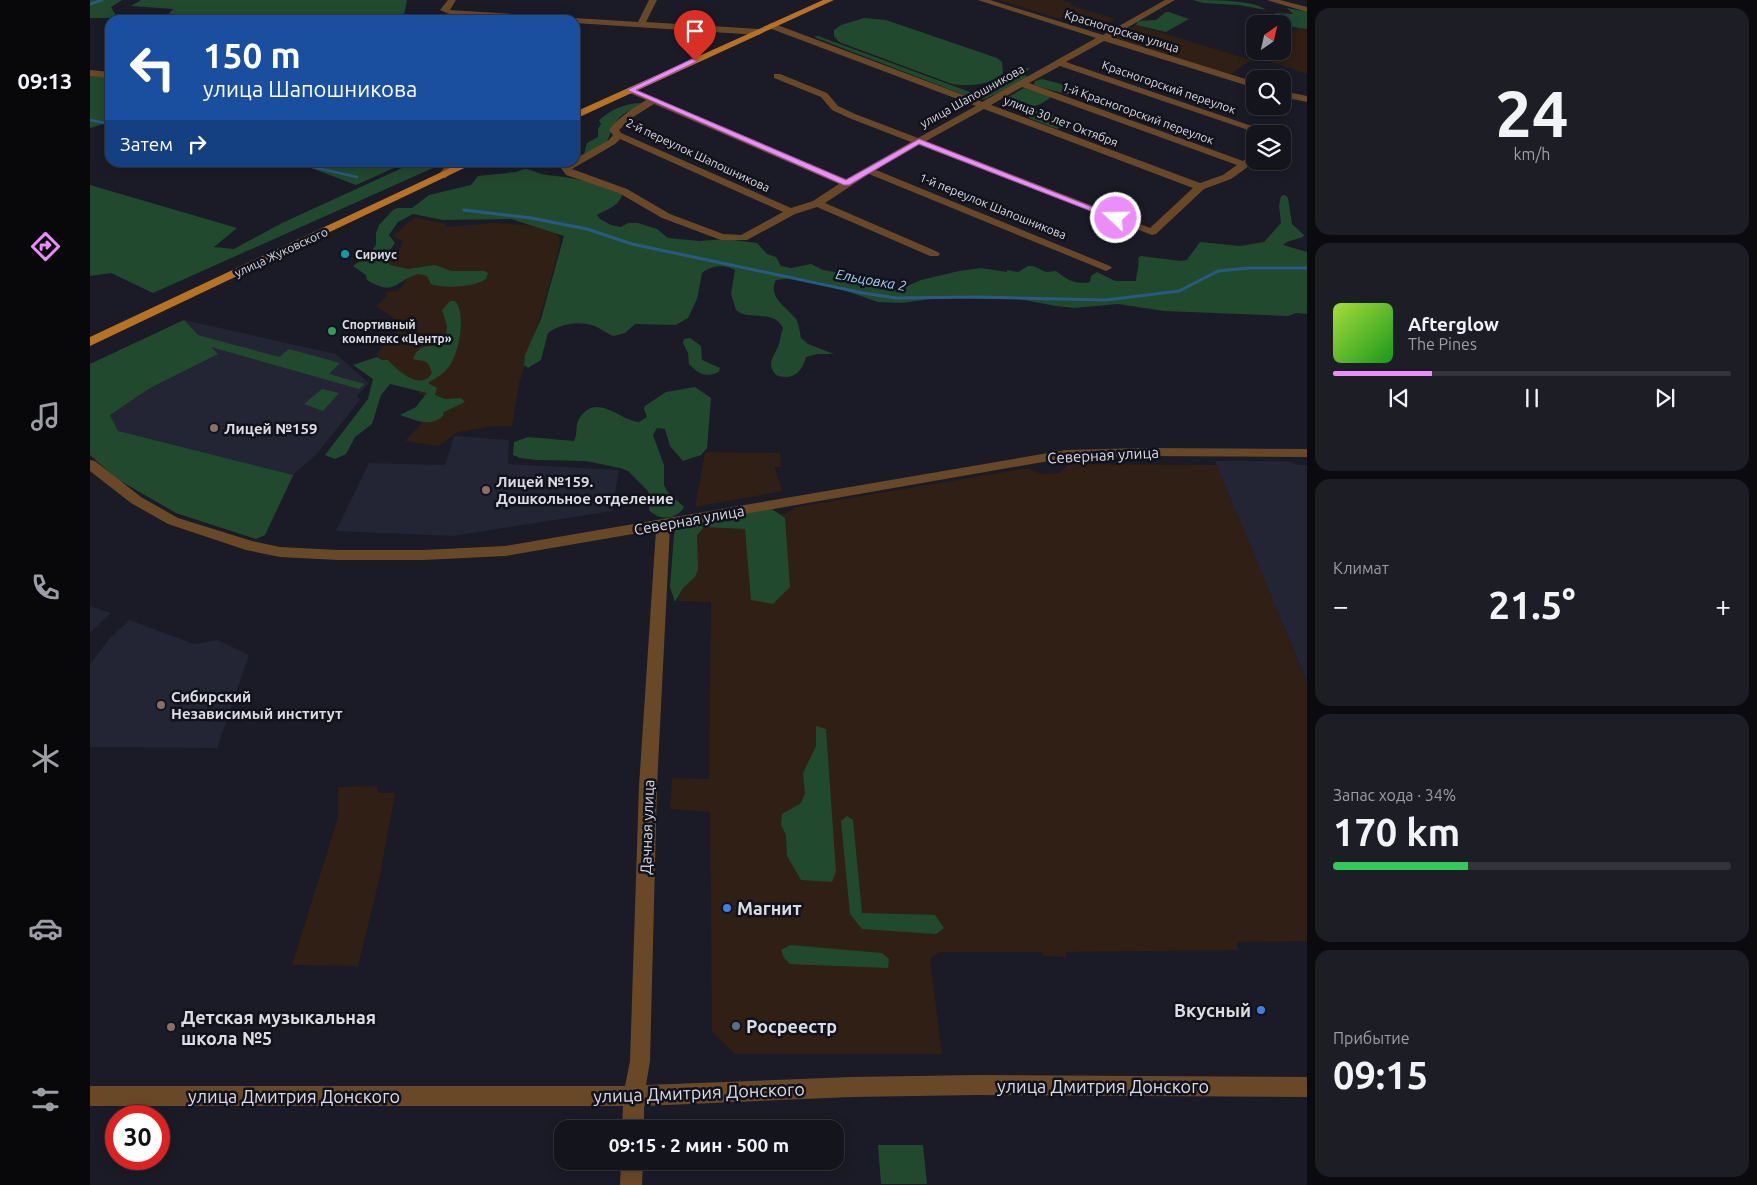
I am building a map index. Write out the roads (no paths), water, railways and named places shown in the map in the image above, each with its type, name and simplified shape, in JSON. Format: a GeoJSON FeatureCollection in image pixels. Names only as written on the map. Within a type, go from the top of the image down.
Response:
{"type":"FeatureCollection","features":[{"type":"Feature","properties":{"kind":"main road"},"geometry":{"type":"LineString","coordinates":[[580,114],[830,0]]}},
{"type":"Feature","properties":{"kind":"main road","name":"улица Жуковского"},"geometry":{"type":"LineString","coordinates":[[90,342],[461,167]]}},
{"type":"Feature","properties":{"kind":"street"},"geometry":{"type":"LineString","coordinates":[[452,0],[444,10],[449,12],[501,15]]}},
{"type":"Feature","properties":{"kind":"street"},"geometry":{"type":"LineString","coordinates":[[641,23],[652,0]]}},
{"type":"Feature","properties":{"kind":"street","name":"Красногорская улица"},"geometry":{"type":"LineString","coordinates":[[982,0],[1102,39],[1246,82]]}},
{"type":"Feature","properties":{"kind":"street","name":"улица Шапошникова"},"geometry":{"type":"LineString","coordinates":[[568,167],[566,168],[570,173],[623,191],[666,216],[721,237],[743,238],[791,212],[817,203],[868,170],[1171,0]]}},
{"type":"Feature","properties":{"kind":"street"},"geometry":{"type":"LineString","coordinates":[[1271,0],[1307,10]]}},
{"type":"Feature","properties":{"kind":"street"},"geometry":{"type":"LineString","coordinates":[[580,20],[759,32]]}},
{"type":"Feature","properties":{"kind":"street","name":"улица 30 лет Октября"},"geometry":{"type":"LineString","coordinates":[[772,26],[1200,187]]}},
{"type":"Feature","properties":{"kind":"street","name":"Красногорский переулок"},"geometry":{"type":"LineString","coordinates":[[1059,63],[1246,126]]}},
{"type":"Feature","properties":{"kind":"street"},"geometry":{"type":"LineString","coordinates":[[90,73],[105,75]]}},
{"type":"Feature","properties":{"kind":"street"},"geometry":{"type":"LineString","coordinates":[[778,76],[824,95],[835,108],[844,112],[1152,232],[1200,187],[1227,177],[1245,165]]}},
{"type":"Feature","properties":{"kind":"street","name":"1-й Красногорский переулок"},"geometry":{"type":"LineString","coordinates":[[1022,84],[1245,165]]}},
{"type":"Feature","properties":{"kind":"street"},"geometry":{"type":"LineString","coordinates":[[630,90],[846,183]]}},
{"type":"Feature","properties":{"kind":"street"},"geometry":{"type":"LineString","coordinates":[[1294,97],[1298,93],[1307,91]]}},
{"type":"Feature","properties":{"kind":"street"},"geometry":{"type":"LineString","coordinates":[[1291,96],[1307,99]]}},
{"type":"Feature","properties":{"kind":"street","name":"2-й переулок Шапошникова"},"geometry":{"type":"LineString","coordinates":[[653,100],[628,115],[618,124],[614,130],[618,136],[791,212]]}},
{"type":"Feature","properties":{"kind":"street","name":"улица Шапошникова"},"geometry":{"type":"LineString","coordinates":[[580,160],[612,142],[618,136]]}},
{"type":"Feature","properties":{"kind":"street"},"geometry":{"type":"LineString","coordinates":[[442,176],[450,167]]}},
{"type":"Feature","properties":{"kind":"street","name":"1-й переулок Шапошникова"},"geometry":{"type":"LineString","coordinates":[[868,170],[1106,268]]}},
{"type":"Feature","properties":{"kind":"street"},"geometry":{"type":"LineString","coordinates":[[817,203],[934,254]]}},
{"type":"Feature","properties":{"kind":"street","name":"Северная улица"},"geometry":{"type":"LineString","coordinates":[[90,464],[136,500],[173,521],[251,546],[280,552],[338,556],[505,551],[1066,454],[1143,452],[1307,453]]}},
{"type":"Feature","properties":{"kind":"street","name":"Дачная улица"},"geometry":{"type":"LineString","coordinates":[[633,1120],[634,1096],[640,1061],[648,776],[660,618],[663,524]]}},
{"type":"Feature","properties":{"kind":"street","name":"улица Дмитрия Донского"},"geometry":{"type":"LineString","coordinates":[[90,1096],[634,1096],[851,1087],[968,1085],[1307,1087]]}},
{"type":"Feature","properties":{"kind":"street"},"geometry":{"type":"LineString","coordinates":[[631,1185],[632,1170]]}},
{"type":"Feature","properties":{"kind":"waterway"},"geometry":{"type":"LineString","coordinates":[[90,4],[102,0]]}},
{"type":"Feature","properties":{"kind":"waterway"},"geometry":{"type":"LineString","coordinates":[[90,120],[105,123]]}},
{"type":"Feature","properties":{"kind":"waterway"},"geometry":{"type":"LineString","coordinates":[[312,167],[357,177]]}},
{"type":"Feature","properties":{"kind":"waterway","name":"Ельцовка 2"},"geometry":{"type":"LineString","coordinates":[[464,210],[531,218],[587,229],[632,244],[863,293],[896,298],[978,297],[1106,300],[1179,291],[1218,271],[1249,268],[1307,268]]}},
{"type":"Feature","properties":{"kind":"place","name":"Сириус"},"geometry":{"type":"Point","coordinates":[345,254]}},
{"type":"Feature","properties":{"kind":"place","name":"Спортивный комплекс «Центр»"},"geometry":{"type":"Point","coordinates":[332,331]}},
{"type":"Feature","properties":{"kind":"place","name":"Лицей №159"},"geometry":{"type":"Point","coordinates":[214,428]}},
{"type":"Feature","properties":{"kind":"place","name":"Лицей №159. Дошкольное отделение"},"geometry":{"type":"Point","coordinates":[486,490]}},
{"type":"Feature","properties":{"kind":"place","name":"Сибирский Независимый институт"},"geometry":{"type":"Point","coordinates":[161,705]}},
{"type":"Feature","properties":{"kind":"place","name":"Магнит"},"geometry":{"type":"Point","coordinates":[727,908]}},
{"type":"Feature","properties":{"kind":"place","name":"Вкусный"},"geometry":{"type":"Point","coordinates":[1261,1010]}},
{"type":"Feature","properties":{"kind":"place","name":"Росреестр"},"geometry":{"type":"Point","coordinates":[736,1026]}},
{"type":"Feature","properties":{"kind":"place","name":"Детская музыкальная школа №5"},"geometry":{"type":"Point","coordinates":[171,1027]}}]}
